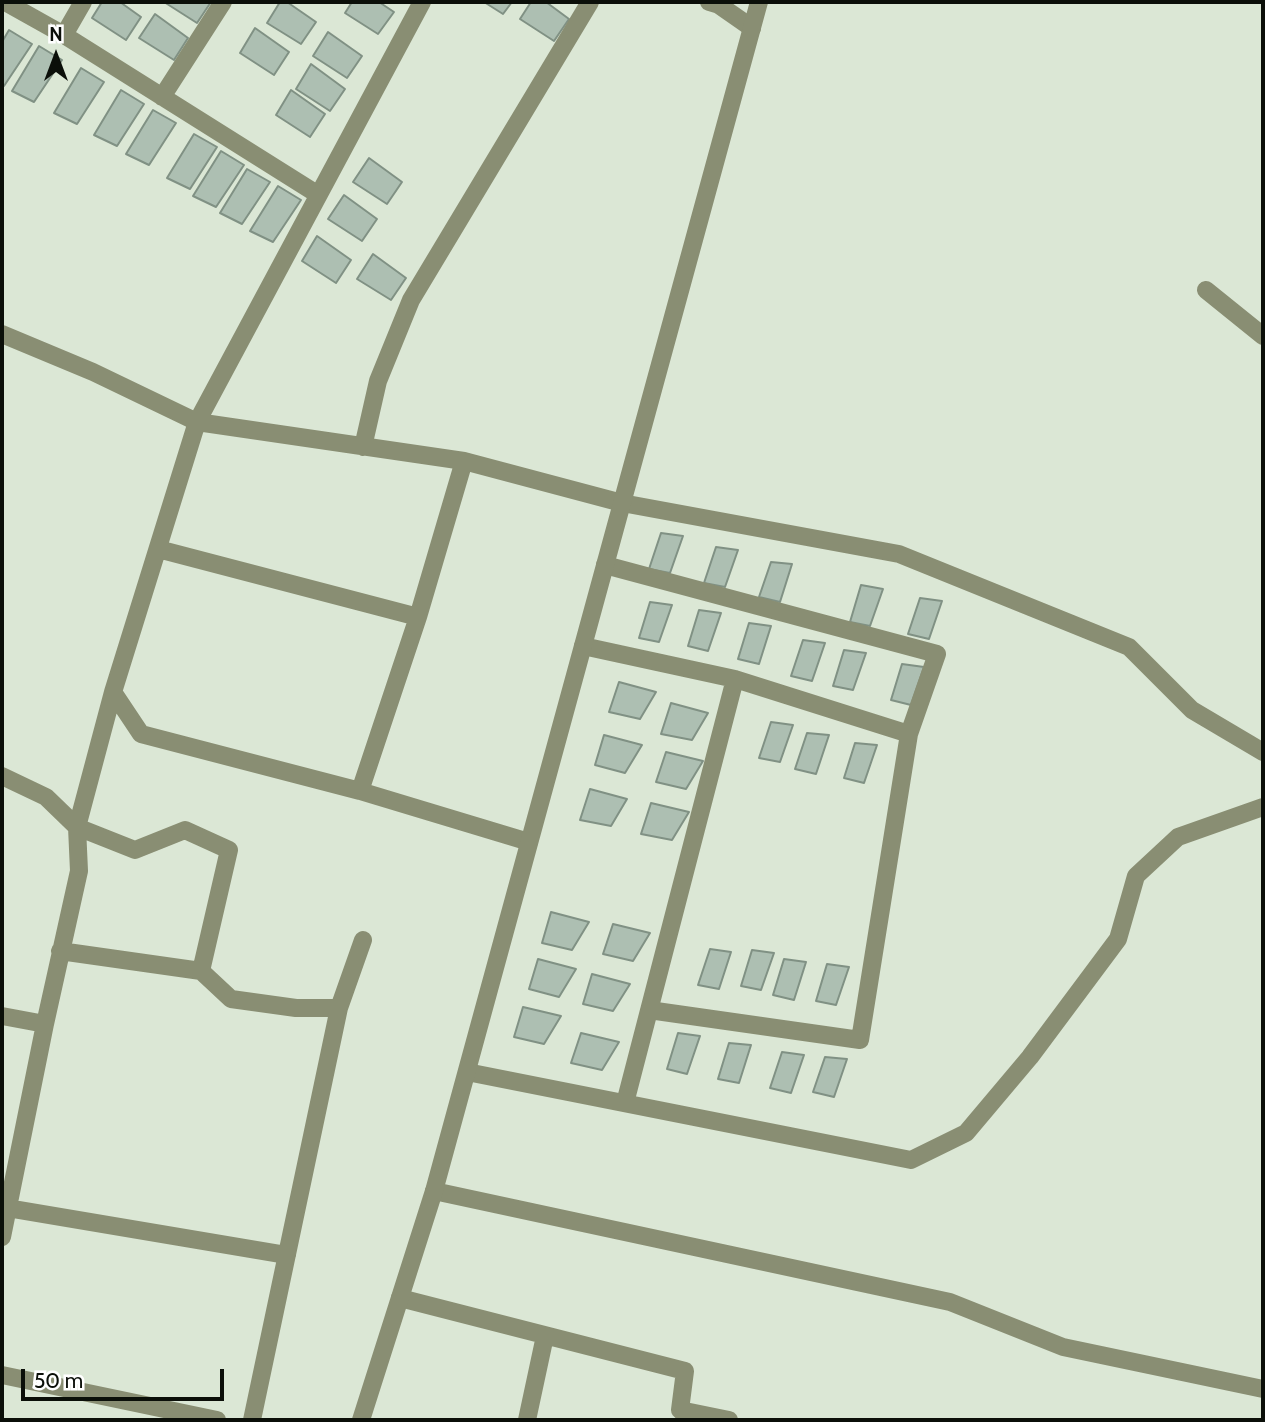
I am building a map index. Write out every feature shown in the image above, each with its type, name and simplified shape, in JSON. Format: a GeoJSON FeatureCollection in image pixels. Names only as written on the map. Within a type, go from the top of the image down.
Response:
{"type":"FeatureCollection","features":[{"type":"Feature","properties":{"kind":"street"},"geometry":{"type":"LineString","coordinates":[[5,2],[64,35],[317,194]]}},
{"type":"Feature","properties":{"kind":"street"},"geometry":{"type":"LineString","coordinates":[[64,35],[83,2]]}},
{"type":"Feature","properties":{"kind":"street"},"geometry":{"type":"LineString","coordinates":[[162,97],[223,2]]}},
{"type":"Feature","properties":{"kind":"street"},"geometry":{"type":"LineString","coordinates":[[2,1237],[60,951],[79,871],[76,827],[114,692],[197,422],[422,2]]}},
{"type":"Feature","properties":{"kind":"street"},"geometry":{"type":"LineString","coordinates":[[363,447],[379,381],[411,300],[590,2]]}},
{"type":"Feature","properties":{"kind":"street"},"geometry":{"type":"LineString","coordinates":[[709,2],[719,5],[752,28]]}},
{"type":"Feature","properties":{"kind":"street"},"geometry":{"type":"LineString","coordinates":[[361,1420],[434,1191],[759,2]]}},
{"type":"Feature","properties":{"kind":"street"},"geometry":{"type":"LineString","coordinates":[[1206,290],[1263,336]]}},
{"type":"Feature","properties":{"kind":"street"},"geometry":{"type":"LineString","coordinates":[[2,334],[93,372],[197,422],[464,461],[622,503],[899,554],[972,581],[1129,647],[1192,710],[1263,752]]}},
{"type":"Feature","properties":{"kind":"street"},"geometry":{"type":"LineString","coordinates":[[360,790],[418,617],[464,461]]}},
{"type":"Feature","properties":{"kind":"street"},"geometry":{"type":"LineString","coordinates":[[158,549],[418,617]]}},
{"type":"Feature","properties":{"kind":"street"},"geometry":{"type":"LineString","coordinates":[[605,565],[937,654],[909,734],[860,1040],[649,1010]]}},
{"type":"Feature","properties":{"kind":"street"},"geometry":{"type":"LineString","coordinates":[[583,646],[734,678],[909,734]]}},
{"type":"Feature","properties":{"kind":"street"},"geometry":{"type":"LineString","coordinates":[[625,1103],[734,678]]}},
{"type":"Feature","properties":{"kind":"street"},"geometry":{"type":"LineString","coordinates":[[114,692],[141,734],[360,790],[529,842]]}},
{"type":"Feature","properties":{"kind":"street"},"geometry":{"type":"LineString","coordinates":[[2,776],[47,797],[76,827],[135,850],[185,830],[229,850],[201,971]]}},
{"type":"Feature","properties":{"kind":"street"},"geometry":{"type":"LineString","coordinates":[[467,1072],[911,1160],[965,1133],[1030,1057],[1118,939],[1136,876],[1178,837],[1263,807]]}},
{"type":"Feature","properties":{"kind":"street"},"geometry":{"type":"LineString","coordinates":[[253,1420],[339,1008],[363,940]]}},
{"type":"Feature","properties":{"kind":"street"},"geometry":{"type":"LineString","coordinates":[[60,951],[201,971],[231,999],[296,1008],[339,1008]]}},
{"type":"Feature","properties":{"kind":"street"},"geometry":{"type":"LineString","coordinates":[[2,1016],[45,1024]]}},
{"type":"Feature","properties":{"kind":"street"},"geometry":{"type":"LineString","coordinates":[[434,1191],[950,1302],[1063,1347],[1263,1389]]}},
{"type":"Feature","properties":{"kind":"street"},"geometry":{"type":"LineString","coordinates":[[8,1208],[287,1255]]}},
{"type":"Feature","properties":{"kind":"street"},"geometry":{"type":"LineString","coordinates":[[400,1298],[685,1371],[680,1410],[729,1420]]}},
{"type":"Feature","properties":{"kind":"street"},"geometry":{"type":"LineString","coordinates":[[527,1420],[545,1336]]}},
{"type":"Feature","properties":{"kind":"street"},"geometry":{"type":"LineString","coordinates":[[2,1375],[217,1420]]}},
{"type":"Feature","properties":{"kind":"building"},"geometry":{"type":"Polygon","coordinates":[[[102,2],[120,2],[141,17],[126,40],[92,18],[102,2]]]}},
{"type":"Feature","properties":{"kind":"building"},"geometry":{"type":"Polygon","coordinates":[[[164,2],[211,2],[197,23],[164,2]]]}},
{"type":"Feature","properties":{"kind":"building"},"geometry":{"type":"Polygon","coordinates":[[[280,2],[287,2],[316,22],[301,44],[267,23],[280,2]]]}},
{"type":"Feature","properties":{"kind":"building"},"geometry":{"type":"Polygon","coordinates":[[[352,2],[379,2],[394,12],[378,34],[345,13],[352,2]]]}},
{"type":"Feature","properties":{"kind":"building"},"geometry":{"type":"Polygon","coordinates":[[[484,2],[512,2],[503,14],[484,2]]]}},
{"type":"Feature","properties":{"kind":"building"},"geometry":{"type":"Polygon","coordinates":[[[531,2],[546,2],[569,19],[554,41],[520,19],[531,2]]]}},
{"type":"Feature","properties":{"kind":"building"},"geometry":{"type":"Polygon","coordinates":[[[155,14],[188,38],[174,60],[139,38],[155,14]]]}},
{"type":"Feature","properties":{"kind":"building"},"geometry":{"type":"Polygon","coordinates":[[[255,28],[289,52],[274,75],[240,53],[255,28]]]}},
{"type":"Feature","properties":{"kind":"building"},"geometry":{"type":"Polygon","coordinates":[[[9,30],[32,44],[4,86],[2,42],[9,30]]]}},
{"type":"Feature","properties":{"kind":"building"},"geometry":{"type":"Polygon","coordinates":[[[328,32],[362,56],[347,78],[313,56],[328,32]]]}},
{"type":"Feature","properties":{"kind":"building"},"geometry":{"type":"Polygon","coordinates":[[[39,46],[62,60],[34,102],[12,91],[39,46]]]}},
{"type":"Feature","properties":{"kind":"building"},"geometry":{"type":"Polygon","coordinates":[[[311,64],[345,89],[330,111],[296,89],[311,64]]]}},
{"type":"Feature","properties":{"kind":"building"},"geometry":{"type":"Polygon","coordinates":[[[81,68],[104,82],[77,124],[54,113],[81,68]]]}},
{"type":"Feature","properties":{"kind":"building"},"geometry":{"type":"Polygon","coordinates":[[[121,90],[144,104],[117,146],[94,135],[121,90]]]}},
{"type":"Feature","properties":{"kind":"building"},"geometry":{"type":"Polygon","coordinates":[[[291,90],[325,114],[310,137],[276,115],[291,90]]]}},
{"type":"Feature","properties":{"kind":"building"},"geometry":{"type":"Polygon","coordinates":[[[153,110],[176,123],[149,165],[126,154],[153,110]]]}},
{"type":"Feature","properties":{"kind":"building"},"geometry":{"type":"Polygon","coordinates":[[[194,134],[217,147],[190,189],[167,178],[194,134]]]}},
{"type":"Feature","properties":{"kind":"building"},"geometry":{"type":"Polygon","coordinates":[[[221,151],[244,165],[216,207],[193,196],[221,151]]]}},
{"type":"Feature","properties":{"kind":"building"},"geometry":{"type":"Polygon","coordinates":[[[369,158],[402,182],[387,204],[353,182],[369,158]]]}},
{"type":"Feature","properties":{"kind":"building"},"geometry":{"type":"Polygon","coordinates":[[[247,169],[270,182],[242,224],[220,213],[247,169]]]}},
{"type":"Feature","properties":{"kind":"building"},"geometry":{"type":"Polygon","coordinates":[[[278,186],[301,200],[273,242],[250,231],[278,186]]]}},
{"type":"Feature","properties":{"kind":"building"},"geometry":{"type":"Polygon","coordinates":[[[344,195],[377,219],[362,241],[328,219],[344,195]]]}},
{"type":"Feature","properties":{"kind":"building"},"geometry":{"type":"Polygon","coordinates":[[[317,236],[351,260],[336,283],[302,261],[317,236]]]}},
{"type":"Feature","properties":{"kind":"building"},"geometry":{"type":"Polygon","coordinates":[[[373,254],[406,278],[391,300],[357,279],[373,254]]]}},
{"type":"Feature","properties":{"kind":"building"},"geometry":{"type":"Polygon","coordinates":[[[661,533],[683,536],[670,573],[649,569],[661,533]]]}},
{"type":"Feature","properties":{"kind":"building"},"geometry":{"type":"Polygon","coordinates":[[[716,547],[738,550],[725,587],[704,583],[716,547]]]}},
{"type":"Feature","properties":{"kind":"building"},"geometry":{"type":"Polygon","coordinates":[[[771,562],[792,564],[780,602],[759,597],[771,562]]]}},
{"type":"Feature","properties":{"kind":"building"},"geometry":{"type":"Polygon","coordinates":[[[861,585],[883,589],[870,626],[850,622],[861,585]]]}},
{"type":"Feature","properties":{"kind":"building"},"geometry":{"type":"Polygon","coordinates":[[[920,598],[942,601],[929,639],[908,634],[920,598]]]}},
{"type":"Feature","properties":{"kind":"building"},"geometry":{"type":"Polygon","coordinates":[[[650,602],[672,605],[659,642],[639,638],[650,602]]]}},
{"type":"Feature","properties":{"kind":"building"},"geometry":{"type":"Polygon","coordinates":[[[699,610],[721,613],[708,651],[688,646],[699,610]]]}},
{"type":"Feature","properties":{"kind":"building"},"geometry":{"type":"Polygon","coordinates":[[[749,623],[771,626],[759,664],[738,659],[749,623]]]}},
{"type":"Feature","properties":{"kind":"building"},"geometry":{"type":"Polygon","coordinates":[[[803,640],[825,643],[812,681],[791,676],[803,640]]]}},
{"type":"Feature","properties":{"kind":"building"},"geometry":{"type":"Polygon","coordinates":[[[844,650],[866,653],[853,690],[833,686],[844,650]]]}},
{"type":"Feature","properties":{"kind":"building"},"geometry":{"type":"Polygon","coordinates":[[[902,664],[924,667],[911,705],[891,700],[902,664]]]}},
{"type":"Feature","properties":{"kind":"building"},"geometry":{"type":"Polygon","coordinates":[[[619,682],[656,692],[640,719],[609,712],[619,682]]]}},
{"type":"Feature","properties":{"kind":"building"},"geometry":{"type":"Polygon","coordinates":[[[671,703],[708,713],[692,740],[661,734],[671,703]]]}},
{"type":"Feature","properties":{"kind":"building"},"geometry":{"type":"Polygon","coordinates":[[[771,722],[793,725],[780,762],[759,758],[771,722]]]}},
{"type":"Feature","properties":{"kind":"building"},"geometry":{"type":"Polygon","coordinates":[[[807,733],[829,735],[816,774],[795,769],[807,733]]]}},
{"type":"Feature","properties":{"kind":"building"},"geometry":{"type":"Polygon","coordinates":[[[604,735],[642,745],[625,773],[595,765],[604,735]]]}},
{"type":"Feature","properties":{"kind":"building"},"geometry":{"type":"Polygon","coordinates":[[[855,743],[877,745],[864,783],[844,778],[855,743]]]}},
{"type":"Feature","properties":{"kind":"building"},"geometry":{"type":"Polygon","coordinates":[[[666,752],[703,761],[686,789],[656,782],[666,752]]]}},
{"type":"Feature","properties":{"kind":"building"},"geometry":{"type":"Polygon","coordinates":[[[590,789],[627,799],[611,826],[580,820],[590,789]]]}},
{"type":"Feature","properties":{"kind":"building"},"geometry":{"type":"Polygon","coordinates":[[[651,803],[689,812],[672,840],[641,834],[651,803]]]}},
{"type":"Feature","properties":{"kind":"building"},"geometry":{"type":"Polygon","coordinates":[[[551,912],[589,922],[572,950],[542,943],[551,912]]]}},
{"type":"Feature","properties":{"kind":"building"},"geometry":{"type":"Polygon","coordinates":[[[613,924],[650,933],[633,961],[603,954],[613,924]]]}},
{"type":"Feature","properties":{"kind":"building"},"geometry":{"type":"Polygon","coordinates":[[[710,949],[731,952],[719,989],[698,985],[710,949]]]}},
{"type":"Feature","properties":{"kind":"building"},"geometry":{"type":"Polygon","coordinates":[[[752,950],[774,953],[761,990],[741,986],[752,950]]]}},
{"type":"Feature","properties":{"kind":"building"},"geometry":{"type":"Polygon","coordinates":[[[538,959],[576,969],[559,997],[529,989],[538,959]]]}},
{"type":"Feature","properties":{"kind":"building"},"geometry":{"type":"Polygon","coordinates":[[[784,959],[806,962],[794,1000],[773,995],[784,959]]]}},
{"type":"Feature","properties":{"kind":"building"},"geometry":{"type":"Polygon","coordinates":[[[827,964],[849,967],[836,1005],[816,1001],[827,964]]]}},
{"type":"Feature","properties":{"kind":"building"},"geometry":{"type":"Polygon","coordinates":[[[592,974],[630,984],[613,1011],[583,1004],[592,974]]]}},
{"type":"Feature","properties":{"kind":"building"},"geometry":{"type":"Polygon","coordinates":[[[523,1007],[561,1016],[544,1044],[514,1037],[523,1007]]]}},
{"type":"Feature","properties":{"kind":"building"},"geometry":{"type":"Polygon","coordinates":[[[581,1033],[619,1042],[602,1070],[571,1063],[581,1033]]]}},
{"type":"Feature","properties":{"kind":"building"},"geometry":{"type":"Polygon","coordinates":[[[678,1033],[700,1036],[687,1074],[667,1069],[678,1033]]]}},
{"type":"Feature","properties":{"kind":"building"},"geometry":{"type":"Polygon","coordinates":[[[729,1043],[751,1045],[739,1083],[718,1079],[729,1043]]]}},
{"type":"Feature","properties":{"kind":"building"},"geometry":{"type":"Polygon","coordinates":[[[782,1052],[804,1055],[791,1093],[770,1088],[782,1052]]]}},
{"type":"Feature","properties":{"kind":"building"},"geometry":{"type":"Polygon","coordinates":[[[825,1057],[847,1059],[834,1097],[813,1092],[825,1057]]]}}]}
